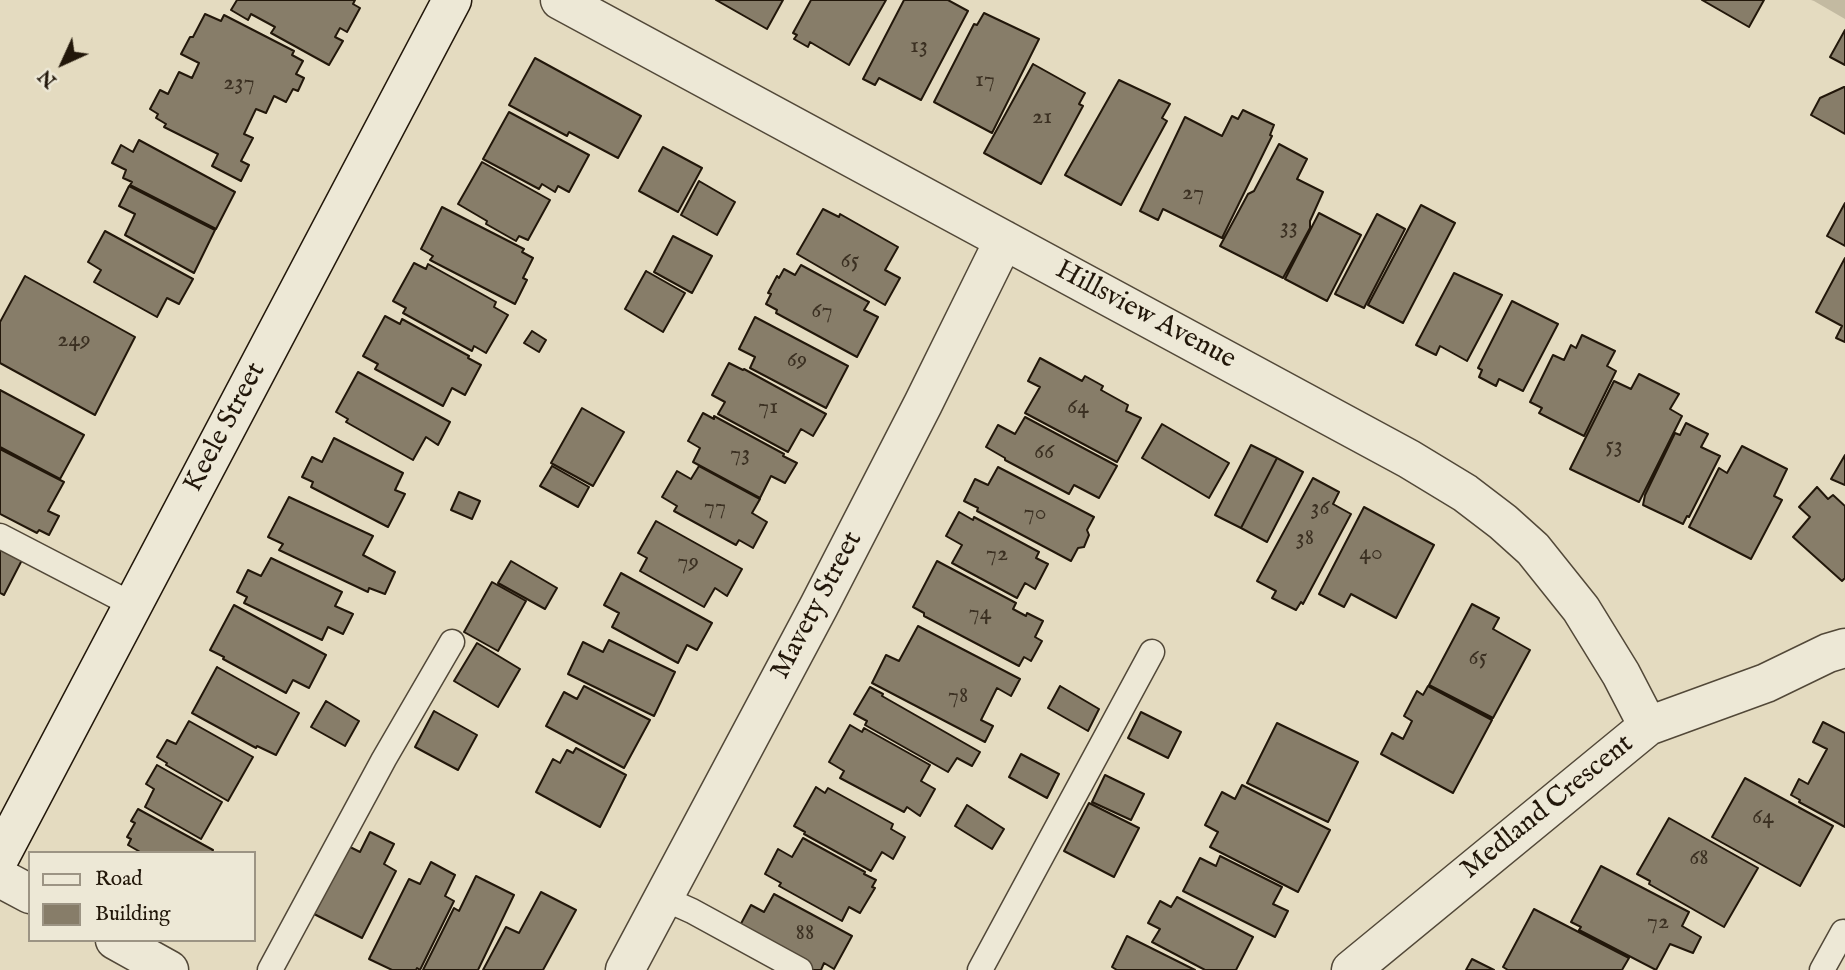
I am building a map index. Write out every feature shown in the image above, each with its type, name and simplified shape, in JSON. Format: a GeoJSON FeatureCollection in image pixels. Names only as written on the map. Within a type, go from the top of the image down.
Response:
{"type":"FeatureCollection","features":[{"type":"Feature","properties":{"kind":"street","name":"Keele Street"},"geometry":{"type":"LineString","coordinates":[[0,857],[452,0]]}},
{"type":"Feature","properties":{"kind":"street","name":"Hillsview Avenue"},"geometry":{"type":"LineString","coordinates":[[560,0],[1409,459],[1465,494],[1503,522],[1533,549],[1581,609],[1621,674],[1648,726]]}},
{"type":"Feature","properties":{"kind":"street","name":"Mavety Street"},"geometry":{"type":"LineString","coordinates":[[625,970],[819,606],[1004,240]]}},
{"type":"Feature","properties":{"kind":"street","name":"Medland Crescent"},"geometry":{"type":"LineString","coordinates":[[1351,970],[1648,726],[1766,683],[1828,653],[1845,648]]}},
{"type":"Feature","properties":{"kind":"street"},"geometry":{"type":"LineString","coordinates":[[0,878],[28,893]]}},
{"type":"Feature","properties":{"kind":"street"},"geometry":{"type":"LineString","coordinates":[[118,942],[169,970]]}},
{"type":"Feature","properties":{"kind":"lane"},"geometry":{"type":"LineString","coordinates":[[0,536],[133,605]]}},
{"type":"Feature","properties":{"kind":"lane"},"geometry":{"type":"LineString","coordinates":[[270,970],[384,759],[452,642]]}},
{"type":"Feature","properties":{"kind":"lane"},"geometry":{"type":"LineString","coordinates":[[980,970],[1152,652]]}},
{"type":"Feature","properties":{"kind":"lane"},"geometry":{"type":"LineString","coordinates":[[663,898],[800,970]]}},
{"type":"Feature","properties":{"kind":"lane"},"geometry":{"type":"LineString","coordinates":[[1822,970],[1843,932]]}},
{"type":"Feature","properties":{"kind":"shaded area"},"geometry":{"type":"Polygon","coordinates":[[[1811,0],[1845,0],[1845,19],[1814,1],[1811,0]]]}},
{"type":"Feature","properties":{"kind":"building"},"geometry":{"type":"Polygon","coordinates":[[[237,0],[355,0],[353,4],[360,8],[347,32],[340,28],[335,37],[343,41],[329,65],[271,33],[275,27],[251,14],[248,20],[231,10],[237,0]]]}},
{"type":"Feature","properties":{"kind":"building"},"geometry":{"type":"Polygon","coordinates":[[[716,0],[783,0],[767,29],[716,0]]]}},
{"type":"Feature","properties":{"kind":"building"},"geometry":{"type":"Polygon","coordinates":[[[811,0],[886,0],[849,65],[810,42],[808,47],[794,39],[797,35],[793,33],[811,0]]]}},
{"type":"Feature","properties":{"kind":"building"},"geometry":{"type":"Polygon","coordinates":[[[904,0],[948,0],[968,11],[921,100],[879,78],[875,85],[863,79],[904,0]]]}},
{"type":"Feature","properties":{"kind":"building"},"geometry":{"type":"Polygon","coordinates":[[[1702,0],[1764,0],[1749,27],[1702,0]]]}},
{"type":"Feature","properties":{"kind":"building"},"geometry":{"type":"Polygon","coordinates":[[[984,13],[1039,39],[992,133],[934,102],[974,24],[977,25],[984,13]]]}},
{"type":"Feature","properties":{"kind":"building"},"geometry":{"type":"Polygon","coordinates":[[[205,14],[221,21],[224,15],[294,51],[292,55],[303,61],[296,74],[304,78],[298,91],[293,89],[286,102],[274,96],[266,113],[256,109],[244,134],[253,138],[241,161],[249,165],[241,181],[212,166],[218,154],[164,127],[166,124],[156,118],[158,114],[150,109],[160,90],[168,94],[179,72],[192,78],[199,63],[181,54],[205,14]]]}},
{"type":"Feature","properties":{"kind":"building"},"geometry":{"type":"Polygon","coordinates":[[[1845,30],[1845,65],[1830,57],[1845,30]]]}},
{"type":"Feature","properties":{"kind":"building"},"geometry":{"type":"Polygon","coordinates":[[[535,58],[641,116],[618,158],[569,132],[567,136],[509,105],[535,58]]]}},
{"type":"Feature","properties":{"kind":"building"},"geometry":{"type":"Polygon","coordinates":[[[1033,64],[1085,93],[1079,104],[1083,106],[1041,184],[984,153],[1033,64]]]}},
{"type":"Feature","properties":{"kind":"building"},"geometry":{"type":"Polygon","coordinates":[[[1119,80],[1170,104],[1162,118],[1167,121],[1121,205],[1065,175],[1119,80]]]}},
{"type":"Feature","properties":{"kind":"building"},"geometry":{"type":"Polygon","coordinates":[[[1845,87],[1845,134],[1811,115],[1820,98],[1845,87]]]}},
{"type":"Feature","properties":{"kind":"building"},"geometry":{"type":"Polygon","coordinates":[[[1243,110],[1274,125],[1270,135],[1272,136],[1222,238],[1163,209],[1158,220],[1140,211],[1185,117],[1222,136],[1232,116],[1238,119],[1243,110]]]}},
{"type":"Feature","properties":{"kind":"building"},"geometry":{"type":"Polygon","coordinates":[[[509,112],[589,155],[569,192],[558,186],[555,192],[542,184],[539,189],[483,159],[509,112]]]}},
{"type":"Feature","properties":{"kind":"building"},"geometry":{"type":"Polygon","coordinates":[[[139,140],[235,192],[216,229],[130,185],[132,182],[123,178],[126,170],[112,163],[121,145],[133,152],[139,140]]]}},
{"type":"Feature","properties":{"kind":"building"},"geometry":{"type":"Polygon","coordinates":[[[1279,144],[1307,159],[1297,179],[1323,192],[1310,221],[1310,228],[1283,278],[1220,246],[1279,144]]]}},
{"type":"Feature","properties":{"kind":"building"},"geometry":{"type":"Polygon","coordinates":[[[663,147],[702,168],[678,212],[639,191],[663,147]]]}},
{"type":"Feature","properties":{"kind":"building"},"geometry":{"type":"Polygon","coordinates":[[[482,162],[550,200],[528,240],[519,236],[516,241],[458,204],[482,162]]]}},
{"type":"Feature","properties":{"kind":"building"},"geometry":{"type":"Polygon","coordinates":[[[699,181],[735,202],[717,235],[681,215],[699,181]]]}},
{"type":"Feature","properties":{"kind":"building"},"geometry":{"type":"Polygon","coordinates":[[[129,186],[215,230],[194,273],[125,235],[135,214],[119,206],[129,186]]]}},
{"type":"Feature","properties":{"kind":"building"},"geometry":{"type":"Polygon","coordinates":[[[1845,203],[1845,246],[1827,236],[1845,203]]]}},
{"type":"Feature","properties":{"kind":"building"},"geometry":{"type":"Polygon","coordinates":[[[1421,205],[1455,223],[1403,323],[1368,305],[1421,205]]]}},
{"type":"Feature","properties":{"kind":"building"},"geometry":{"type":"Polygon","coordinates":[[[442,207],[524,249],[522,252],[533,258],[523,278],[527,280],[515,304],[430,260],[433,256],[421,249],[442,207]]]}},
{"type":"Feature","properties":{"kind":"building"},"geometry":{"type":"Polygon","coordinates":[[[823,209],[839,217],[840,214],[898,247],[885,270],[900,278],[885,305],[797,254],[823,209]]]}},
{"type":"Feature","properties":{"kind":"building"},"geometry":{"type":"Polygon","coordinates":[[[1319,213],[1361,235],[1327,301],[1285,279],[1319,213]]]}},
{"type":"Feature","properties":{"kind":"building"},"geometry":{"type":"Polygon","coordinates":[[[1377,214],[1405,229],[1364,308],[1335,294],[1377,214]]]}},
{"type":"Feature","properties":{"kind":"building"},"geometry":{"type":"Polygon","coordinates":[[[105,231],[193,279],[179,304],[167,298],[157,317],[94,282],[101,270],[88,262],[105,231]]]}},
{"type":"Feature","properties":{"kind":"building"},"geometry":{"type":"Polygon","coordinates":[[[673,236],[712,256],[692,293],[654,272],[673,236]]]}},
{"type":"Feature","properties":{"kind":"building"},"geometry":{"type":"Polygon","coordinates":[[[1845,258],[1845,342],[1836,338],[1842,326],[1816,312],[1845,258]]]}},
{"type":"Feature","properties":{"kind":"building"},"geometry":{"type":"Polygon","coordinates":[[[414,263],[426,269],[428,264],[496,302],[494,307],[508,315],[486,353],[474,346],[472,351],[403,313],[406,308],[393,301],[414,263]]]}},
{"type":"Feature","properties":{"kind":"building"},"geometry":{"type":"Polygon","coordinates":[[[801,265],[869,302],[864,310],[878,317],[857,357],[776,313],[777,310],[766,304],[771,294],[768,293],[777,276],[779,278],[784,269],[795,275],[801,265]]]}},
{"type":"Feature","properties":{"kind":"building"},"geometry":{"type":"Polygon","coordinates":[[[646,271],[685,293],[663,332],[625,309],[646,271]]]}},
{"type":"Feature","properties":{"kind":"building"},"geometry":{"type":"Polygon","coordinates":[[[1454,273],[1502,295],[1467,361],[1440,346],[1436,355],[1416,345],[1454,273]]]}},
{"type":"Feature","properties":{"kind":"building"},"geometry":{"type":"Polygon","coordinates":[[[25,276],[135,337],[95,415],[0,363],[0,322],[25,276]]]}},
{"type":"Feature","properties":{"kind":"building"},"geometry":{"type":"Polygon","coordinates":[[[1512,301],[1558,324],[1523,391],[1499,379],[1496,386],[1479,377],[1482,370],[1478,368],[1512,301]]]}},
{"type":"Feature","properties":{"kind":"building"},"geometry":{"type":"Polygon","coordinates":[[[385,316],[400,324],[402,319],[481,365],[465,395],[452,388],[443,406],[375,369],[378,364],[363,356],[385,316]]]}},
{"type":"Feature","properties":{"kind":"building"},"geometry":{"type":"Polygon","coordinates":[[[755,317],[848,366],[826,408],[750,368],[755,357],[739,349],[755,317]]]}},
{"type":"Feature","properties":{"kind":"building"},"geometry":{"type":"Polygon","coordinates":[[[532,331],[546,340],[539,352],[524,343],[532,331]]]}},
{"type":"Feature","properties":{"kind":"building"},"geometry":{"type":"Polygon","coordinates":[[[1582,335],[1615,351],[1607,366],[1616,371],[1584,436],[1539,413],[1542,408],[1530,402],[1553,355],[1564,360],[1571,345],[1576,348],[1582,335]]]}},
{"type":"Feature","properties":{"kind":"building"},"geometry":{"type":"Polygon","coordinates":[[[1040,358],[1082,381],[1085,376],[1103,386],[1101,390],[1128,405],[1126,411],[1141,418],[1117,462],[1025,413],[1040,387],[1028,381],[1040,358]]]}},
{"type":"Feature","properties":{"kind":"building"},"geometry":{"type":"Polygon","coordinates":[[[729,363],[826,414],[813,436],[801,429],[788,452],[718,414],[725,402],[712,395],[729,363]]]}},
{"type":"Feature","properties":{"kind":"building"},"geometry":{"type":"Polygon","coordinates":[[[358,372],[450,422],[438,445],[426,437],[413,460],[346,422],[348,419],[336,412],[358,372]]]}},
{"type":"Feature","properties":{"kind":"building"},"geometry":{"type":"Polygon","coordinates":[[[1639,374],[1679,394],[1670,409],[1682,416],[1639,502],[1570,469],[1614,381],[1631,389],[1639,374]]]}},
{"type":"Feature","properties":{"kind":"building"},"geometry":{"type":"Polygon","coordinates":[[[0,390],[84,435],[60,479],[0,447],[0,390]]]}},
{"type":"Feature","properties":{"kind":"building"},"geometry":{"type":"Polygon","coordinates":[[[582,408],[624,432],[593,486],[551,463],[582,408]]]}},
{"type":"Feature","properties":{"kind":"building"},"geometry":{"type":"Polygon","coordinates":[[[703,413],[714,419],[714,416],[797,463],[785,483],[771,476],[760,498],[693,462],[700,448],[688,441],[703,413]]]}},
{"type":"Feature","properties":{"kind":"building"},"geometry":{"type":"Polygon","coordinates":[[[1025,417],[1117,466],[1099,498],[1074,485],[1069,494],[986,447],[998,425],[1015,434],[1025,417]]]}},
{"type":"Feature","properties":{"kind":"building"},"geometry":{"type":"Polygon","coordinates":[[[1686,423],[1708,434],[1701,447],[1720,456],[1683,524],[1643,505],[1645,495],[1675,433],[1680,435],[1686,423]]]}},
{"type":"Feature","properties":{"kind":"building"},"geometry":{"type":"Polygon","coordinates":[[[1162,424],[1229,463],[1209,498],[1142,458],[1162,424]]]}},
{"type":"Feature","properties":{"kind":"building"},"geometry":{"type":"Polygon","coordinates":[[[334,438],[403,473],[395,490],[405,494],[388,527],[311,487],[313,482],[302,477],[312,457],[322,462],[334,438]]]}},
{"type":"Feature","properties":{"kind":"building"},"geometry":{"type":"Polygon","coordinates":[[[1251,445],[1277,458],[1241,528],[1215,515],[1251,445]]]}},
{"type":"Feature","properties":{"kind":"building"},"geometry":{"type":"Polygon","coordinates":[[[1742,446],[1787,469],[1774,496],[1782,500],[1751,559],[1689,527],[1719,468],[1727,473],[1742,446]]]}},
{"type":"Feature","properties":{"kind":"building"},"geometry":{"type":"Polygon","coordinates":[[[0,449],[64,482],[48,511],[59,516],[49,535],[39,530],[37,533],[0,514],[0,449]]]}},
{"type":"Feature","properties":{"kind":"building"},"geometry":{"type":"Polygon","coordinates":[[[1845,455],[1845,485],[1831,479],[1845,455]]]}},
{"type":"Feature","properties":{"kind":"building"},"geometry":{"type":"Polygon","coordinates":[[[1277,458],[1303,472],[1267,542],[1241,528],[1277,458]]]}},
{"type":"Feature","properties":{"kind":"building"},"geometry":{"type":"Polygon","coordinates":[[[552,466],[589,487],[578,507],[540,486],[552,466]]]}},
{"type":"Feature","properties":{"kind":"building"},"geometry":{"type":"Polygon","coordinates":[[[699,466],[760,499],[752,513],[767,522],[753,548],[739,540],[736,545],[674,511],[677,506],[662,497],[677,471],[691,479],[699,466]]]}},
{"type":"Feature","properties":{"kind":"building"},"geometry":{"type":"Polygon","coordinates":[[[998,467],[1094,517],[1087,530],[1089,535],[1084,547],[1078,548],[1071,561],[977,511],[978,508],[964,501],[975,479],[988,485],[998,467]]]}},
{"type":"Feature","properties":{"kind":"building"},"geometry":{"type":"Polygon","coordinates":[[[1313,478],[1339,492],[1333,504],[1351,514],[1303,604],[1301,602],[1296,610],[1272,598],[1276,591],[1257,581],[1313,478]]]}},
{"type":"Feature","properties":{"kind":"building"},"geometry":{"type":"Polygon","coordinates":[[[1817,487],[1828,499],[1833,495],[1845,506],[1845,578],[1842,581],[1793,537],[1810,517],[1799,507],[1817,487]]]}},
{"type":"Feature","properties":{"kind":"building"},"geometry":{"type":"Polygon","coordinates":[[[459,492],[480,501],[472,519],[451,510],[459,492]]]}},
{"type":"Feature","properties":{"kind":"building"},"geometry":{"type":"Polygon","coordinates":[[[289,497],[373,536],[363,555],[395,572],[385,594],[369,588],[368,592],[279,550],[283,544],[268,537],[289,497]]]}},
{"type":"Feature","properties":{"kind":"building"},"geometry":{"type":"Polygon","coordinates":[[[1364,507],[1434,545],[1396,618],[1351,594],[1344,607],[1319,594],[1364,507]]]}},
{"type":"Feature","properties":{"kind":"building"},"geometry":{"type":"Polygon","coordinates":[[[959,512],[973,520],[974,517],[1039,552],[1036,558],[1048,564],[1035,589],[1025,583],[1017,598],[952,563],[962,545],[946,536],[959,512]]]}},
{"type":"Feature","properties":{"kind":"building"},"geometry":{"type":"Polygon","coordinates":[[[656,521],[742,569],[727,596],[715,588],[704,607],[640,571],[647,558],[638,553],[656,521]]]}},
{"type":"Feature","properties":{"kind":"building"},"geometry":{"type":"Polygon","coordinates":[[[0,548],[22,560],[4,595],[0,593],[0,548]]]}},
{"type":"Feature","properties":{"kind":"building"},"geometry":{"type":"Polygon","coordinates":[[[271,558],[342,592],[335,606],[353,614],[343,634],[328,627],[322,640],[244,603],[247,597],[237,592],[248,570],[261,576],[271,558]]]}},
{"type":"Feature","properties":{"kind":"building"},"geometry":{"type":"Polygon","coordinates":[[[511,561],[557,588],[545,609],[498,583],[511,561]]]}},
{"type":"Feature","properties":{"kind":"building"},"geometry":{"type":"Polygon","coordinates":[[[937,561],[1016,603],[1013,609],[1043,621],[1035,637],[1042,641],[1031,661],[1024,657],[1019,666],[924,616],[924,613],[913,607],[937,561]]]}},
{"type":"Feature","properties":{"kind":"building"},"geometry":{"type":"Polygon","coordinates":[[[621,573],[712,623],[697,650],[687,645],[678,663],[612,627],[619,613],[604,605],[621,573]]]}},
{"type":"Feature","properties":{"kind":"building"},"geometry":{"type":"Polygon","coordinates":[[[492,582],[526,601],[498,651],[464,632],[492,582]]]}},
{"type":"Feature","properties":{"kind":"building"},"geometry":{"type":"Polygon","coordinates":[[[1472,604],[1499,618],[1493,629],[1530,650],[1493,718],[1429,685],[1472,604]]]}},
{"type":"Feature","properties":{"kind":"building"},"geometry":{"type":"Polygon","coordinates":[[[234,605],[326,655],[309,688],[293,680],[286,693],[210,650],[234,605]]]}},
{"type":"Feature","properties":{"kind":"building"},"geometry":{"type":"Polygon","coordinates":[[[918,626],[1020,679],[1011,696],[997,688],[981,720],[993,726],[985,742],[872,683],[886,655],[899,661],[918,626]]]}},
{"type":"Feature","properties":{"kind":"building"},"geometry":{"type":"Polygon","coordinates":[[[609,640],[675,672],[654,716],[568,674],[583,642],[603,652],[609,640]]]}},
{"type":"Feature","properties":{"kind":"building"},"geometry":{"type":"Polygon","coordinates":[[[477,643],[520,669],[498,707],[454,681],[477,643]]]}},
{"type":"Feature","properties":{"kind":"building"},"geometry":{"type":"Polygon","coordinates":[[[217,667],[299,713],[276,755],[257,746],[256,748],[192,713],[217,667]]]}},
{"type":"Feature","properties":{"kind":"building"},"geometry":{"type":"Polygon","coordinates":[[[584,686],[650,720],[624,768],[546,726],[564,692],[577,699],[584,686]]]}},
{"type":"Feature","properties":{"kind":"building"},"geometry":{"type":"Polygon","coordinates":[[[1060,686],[1099,709],[1088,731],[1048,708],[1060,686]]]}},
{"type":"Feature","properties":{"kind":"building"},"geometry":{"type":"Polygon","coordinates":[[[1428,686],[1492,720],[1453,793],[1381,754],[1392,733],[1403,739],[1412,721],[1404,716],[1417,691],[1423,695],[1428,686]]]}},
{"type":"Feature","properties":{"kind":"building"},"geometry":{"type":"Polygon","coordinates":[[[870,687],[980,752],[972,766],[957,758],[948,772],[865,725],[867,721],[854,714],[870,687]]]}},
{"type":"Feature","properties":{"kind":"building"},"geometry":{"type":"Polygon","coordinates":[[[326,701],[359,721],[345,746],[311,727],[326,701]]]}},
{"type":"Feature","properties":{"kind":"building"},"geometry":{"type":"Polygon","coordinates":[[[434,711],[477,735],[458,770],[415,747],[434,711]]]}},
{"type":"Feature","properties":{"kind":"building"},"geometry":{"type":"Polygon","coordinates":[[[1141,712],[1181,732],[1168,758],[1128,738],[1141,712]]]}},
{"type":"Feature","properties":{"kind":"building"},"geometry":{"type":"Polygon","coordinates":[[[189,721],[253,757],[228,801],[157,757],[167,740],[176,744],[189,721]]]}},
{"type":"Feature","properties":{"kind":"building"},"geometry":{"type":"Polygon","coordinates":[[[1823,722],[1845,733],[1845,827],[1791,795],[1799,779],[1808,784],[1827,749],[1813,742],[1823,722]]]}},
{"type":"Feature","properties":{"kind":"building"},"geometry":{"type":"Polygon","coordinates":[[[1277,723],[1358,762],[1328,822],[1247,783],[1277,723]]]}},
{"type":"Feature","properties":{"kind":"building"},"geometry":{"type":"Polygon","coordinates":[[[850,725],[862,732],[864,728],[930,765],[921,781],[935,789],[920,816],[907,807],[904,812],[840,778],[844,771],[829,762],[850,725]]]}},
{"type":"Feature","properties":{"kind":"building"},"geometry":{"type":"Polygon","coordinates":[[[576,748],[626,775],[600,827],[536,792],[553,759],[560,763],[567,750],[573,753],[576,748]]]}},
{"type":"Feature","properties":{"kind":"building"},"geometry":{"type":"Polygon","coordinates":[[[1021,754],[1059,774],[1047,798],[1009,777],[1021,754]]]}},
{"type":"Feature","properties":{"kind":"building"},"geometry":{"type":"Polygon","coordinates":[[[157,765],[222,802],[201,839],[145,807],[154,789],[146,784],[157,765]]]}},
{"type":"Feature","properties":{"kind":"building"},"geometry":{"type":"Polygon","coordinates":[[[1105,775],[1144,794],[1131,820],[1092,802],[1105,775]]]}},
{"type":"Feature","properties":{"kind":"building"},"geometry":{"type":"Polygon","coordinates":[[[1745,778],[1833,826],[1800,886],[1712,837],[1745,778]]]}},
{"type":"Feature","properties":{"kind":"building"},"geometry":{"type":"Polygon","coordinates":[[[1242,785],[1330,830],[1298,892],[1210,847],[1218,832],[1205,825],[1222,792],[1235,799],[1242,785]]]}},
{"type":"Feature","properties":{"kind":"building"},"geometry":{"type":"Polygon","coordinates":[[[816,787],[825,793],[828,788],[893,824],[891,829],[905,837],[893,859],[882,852],[871,871],[794,826],[816,787]]]}},
{"type":"Feature","properties":{"kind":"building"},"geometry":{"type":"Polygon","coordinates":[[[1089,803],[1139,828],[1114,877],[1064,851],[1089,803]]]}},
{"type":"Feature","properties":{"kind":"building"},"geometry":{"type":"Polygon","coordinates":[[[967,805],[1004,829],[992,849],[955,826],[967,805]]]}},
{"type":"Feature","properties":{"kind":"building"},"geometry":{"type":"Polygon","coordinates":[[[138,809],[213,851],[138,851],[128,845],[131,839],[127,837],[135,823],[131,821],[138,809]]]}},
{"type":"Feature","properties":{"kind":"building"},"geometry":{"type":"Polygon","coordinates":[[[1669,818],[1758,868],[1724,927],[1649,884],[1650,881],[1637,874],[1669,818]]]}},
{"type":"Feature","properties":{"kind":"building"},"geometry":{"type":"Polygon","coordinates":[[[370,832],[394,844],[384,864],[396,871],[362,938],[312,913],[348,846],[360,852],[370,832]]]}},
{"type":"Feature","properties":{"kind":"building"},"geometry":{"type":"Polygon","coordinates":[[[803,838],[876,880],[872,887],[875,888],[860,913],[849,907],[842,921],[779,886],[781,883],[765,874],[778,849],[792,857],[803,838]]]}},
{"type":"Feature","properties":{"kind":"building"},"geometry":{"type":"Polygon","coordinates":[[[1220,856],[1282,887],[1273,904],[1288,911],[1275,937],[1183,891],[1200,858],[1216,866],[1220,856]]]}},
{"type":"Feature","properties":{"kind":"building"},"geometry":{"type":"Polygon","coordinates":[[[431,862],[455,875],[445,896],[454,901],[420,970],[392,970],[369,959],[409,879],[420,884],[431,862]]]}},
{"type":"Feature","properties":{"kind":"building"},"geometry":{"type":"Polygon","coordinates":[[[1601,866],[1689,912],[1682,926],[1701,937],[1693,953],[1670,944],[1656,970],[1579,930],[1581,927],[1571,922],[1601,866]]]}},
{"type":"Feature","properties":{"kind":"building"},"geometry":{"type":"Polygon","coordinates":[[[476,876],[514,895],[478,970],[423,970],[454,908],[459,911],[476,876]]]}},
{"type":"Feature","properties":{"kind":"building"},"geometry":{"type":"Polygon","coordinates":[[[541,892],[576,910],[543,970],[483,970],[506,927],[519,933],[541,892]]]}},
{"type":"Feature","properties":{"kind":"building"},"geometry":{"type":"Polygon","coordinates":[[[774,894],[852,936],[834,969],[824,963],[821,970],[805,970],[737,931],[751,905],[764,912],[774,894]]]}},
{"type":"Feature","properties":{"kind":"building"},"geometry":{"type":"Polygon","coordinates":[[[1177,897],[1253,937],[1236,970],[1205,970],[1152,942],[1160,929],[1148,923],[1160,901],[1171,907],[1177,897]]]}},
{"type":"Feature","properties":{"kind":"building"},"geometry":{"type":"Polygon","coordinates":[[[1534,909],[1629,958],[1622,970],[1508,970],[1503,967],[1534,909]]]}},
{"type":"Feature","properties":{"kind":"building"},"geometry":{"type":"Polygon","coordinates":[[[1127,936],[1195,970],[1117,970],[1112,967],[1127,936]]]}},
{"type":"Feature","properties":{"kind":"building"},"geometry":{"type":"Polygon","coordinates":[[[1472,959],[1494,970],[1466,970],[1472,959]]]}}]}
